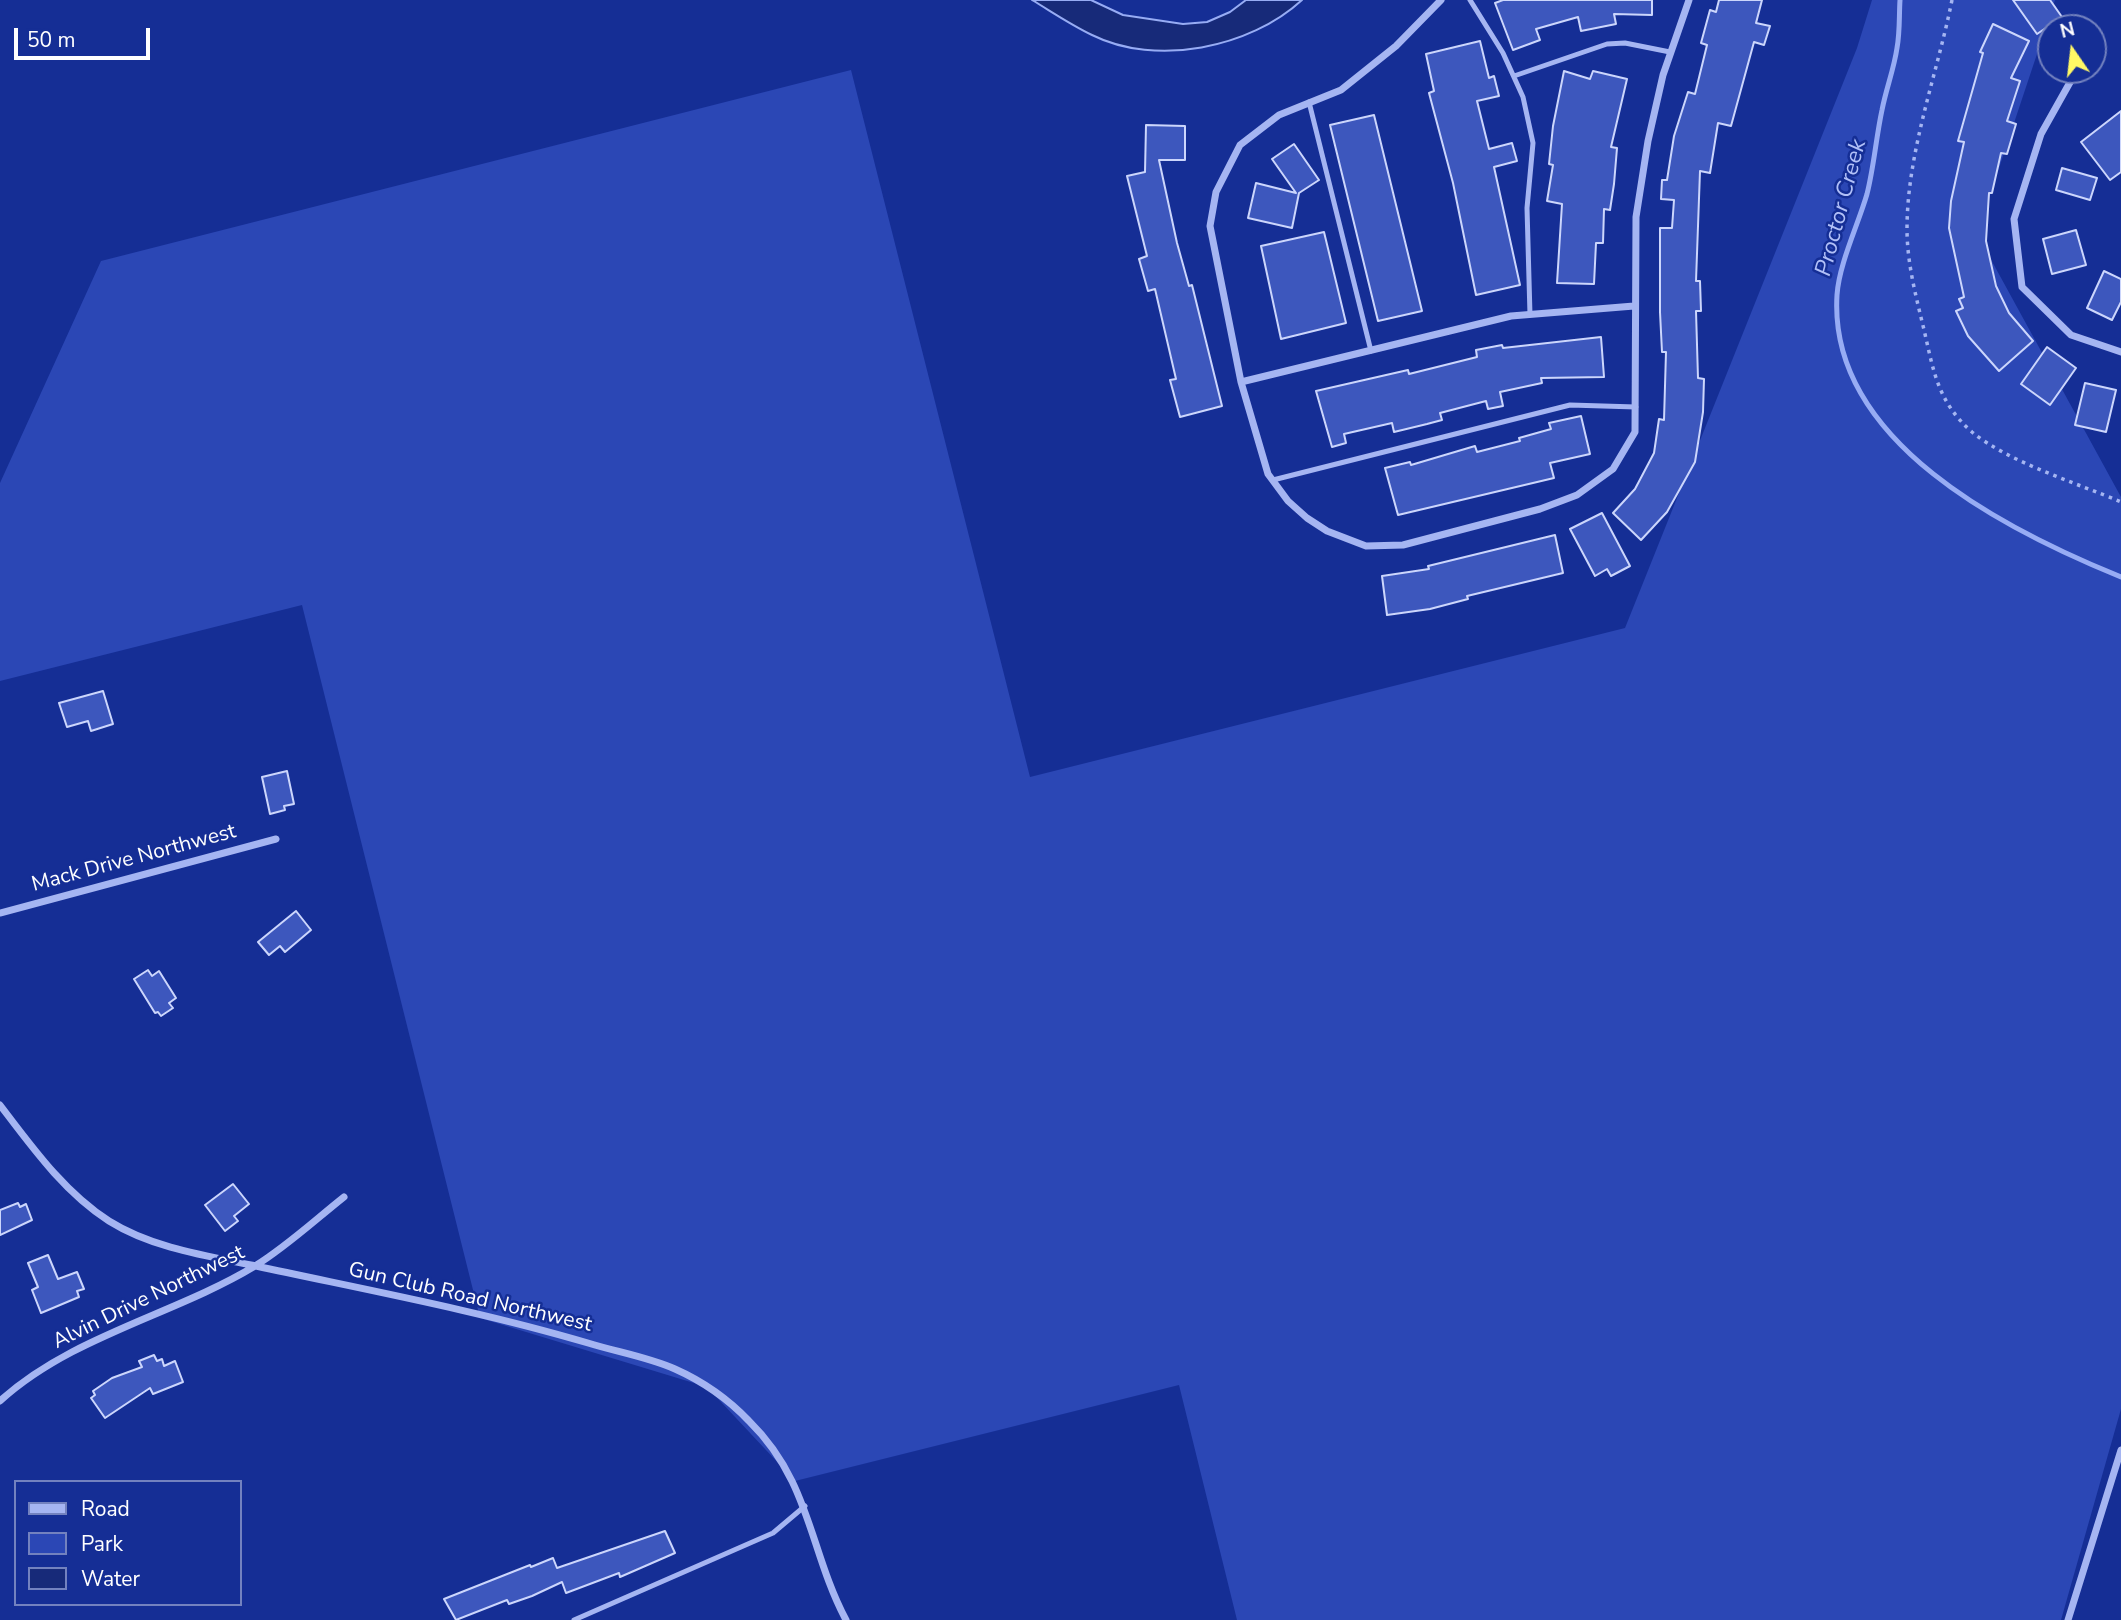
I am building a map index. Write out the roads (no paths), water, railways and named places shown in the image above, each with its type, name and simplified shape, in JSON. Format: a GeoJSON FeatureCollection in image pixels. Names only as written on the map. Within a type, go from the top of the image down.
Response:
{"type":"FeatureCollection","features":[{"type":"Feature","properties":{"kind":"street"},"geometry":{"type":"LineString","coordinates":[[1441,0],[1396,46],[1341,90],[1279,115],[1240,145],[1216,192],[1210,226],[1241,382],[1273,480],[1287,501],[1327,531],[1366,546],[1403,545],[1540,509],[1577,495],[1613,469],[1635,432],[1636,217],[1648,141],[1670,52],[1689,0]]}},
{"type":"Feature","properties":{"kind":"street"},"geometry":{"type":"LineString","coordinates":[[2069,84],[2041,134],[2014,219],[2022,287],[2071,335],[2121,352]]}},
{"type":"Feature","properties":{"kind":"street"},"geometry":{"type":"LineString","coordinates":[[1241,382],[1511,316],[1634,306]]}},
{"type":"Feature","properties":{"kind":"street","name":"Mack Drive Northwest"},"geometry":{"type":"LineString","coordinates":[[0,913],[276,839]]}},
{"type":"Feature","properties":{"kind":"street","name":"Gun Club Road Northwest"},"geometry":{"type":"LineString","coordinates":[[0,1105],[40,1158],[79,1198],[109,1221],[132,1232],[191,1252],[536,1328],[674,1369],[712,1390],[749,1420],[780,1457],[805,1506],[837,1603],[846,1620]]}},
{"type":"Feature","properties":{"kind":"street","name":"Alvin Drive Northwest"},"geometry":{"type":"LineString","coordinates":[[0,1401],[16,1386],[88,1345],[255,1266],[344,1197]]}},
{"type":"Feature","properties":{"kind":"street"},"geometry":{"type":"LineString","coordinates":[[2068,1620],[2121,1450]]}},
{"type":"Feature","properties":{"kind":"lane"},"geometry":{"type":"LineString","coordinates":[[1470,0],[1523,96],[1533,143],[1527,208],[1530,315]]}},
{"type":"Feature","properties":{"kind":"lane"},"geometry":{"type":"LineString","coordinates":[[1514,76],[1607,44],[1625,43],[1670,52]]}},
{"type":"Feature","properties":{"kind":"lane"},"geometry":{"type":"LineString","coordinates":[[1309,102],[1371,351]]}},
{"type":"Feature","properties":{"kind":"lane"},"geometry":{"type":"LineString","coordinates":[[1273,480],[1570,405],[1636,407]]}},
{"type":"Feature","properties":{"kind":"lane"},"geometry":{"type":"LineString","coordinates":[[574,1620],[773,1533],[805,1506]]}},
{"type":"Feature","properties":{"kind":"water"},"geometry":{"type":"Polygon","coordinates":[[[1032,0],[1091,0],[1123,15],[1183,24],[1207,22],[1230,12],[1246,0],[1302,0],[1281,17],[1230,41],[1173,51],[1117,45],[1084,31],[1032,0]]]}},
{"type":"Feature","properties":{"kind":"waterway","name":"Proctor Creek"},"geometry":{"type":"LineString","coordinates":[[1900,0],[1897,48],[1882,110],[1869,184],[1838,283],[1842,347],[1862,395],[1893,437],[1933,474],[1979,506],[2028,534],[2121,577]]}}]}
